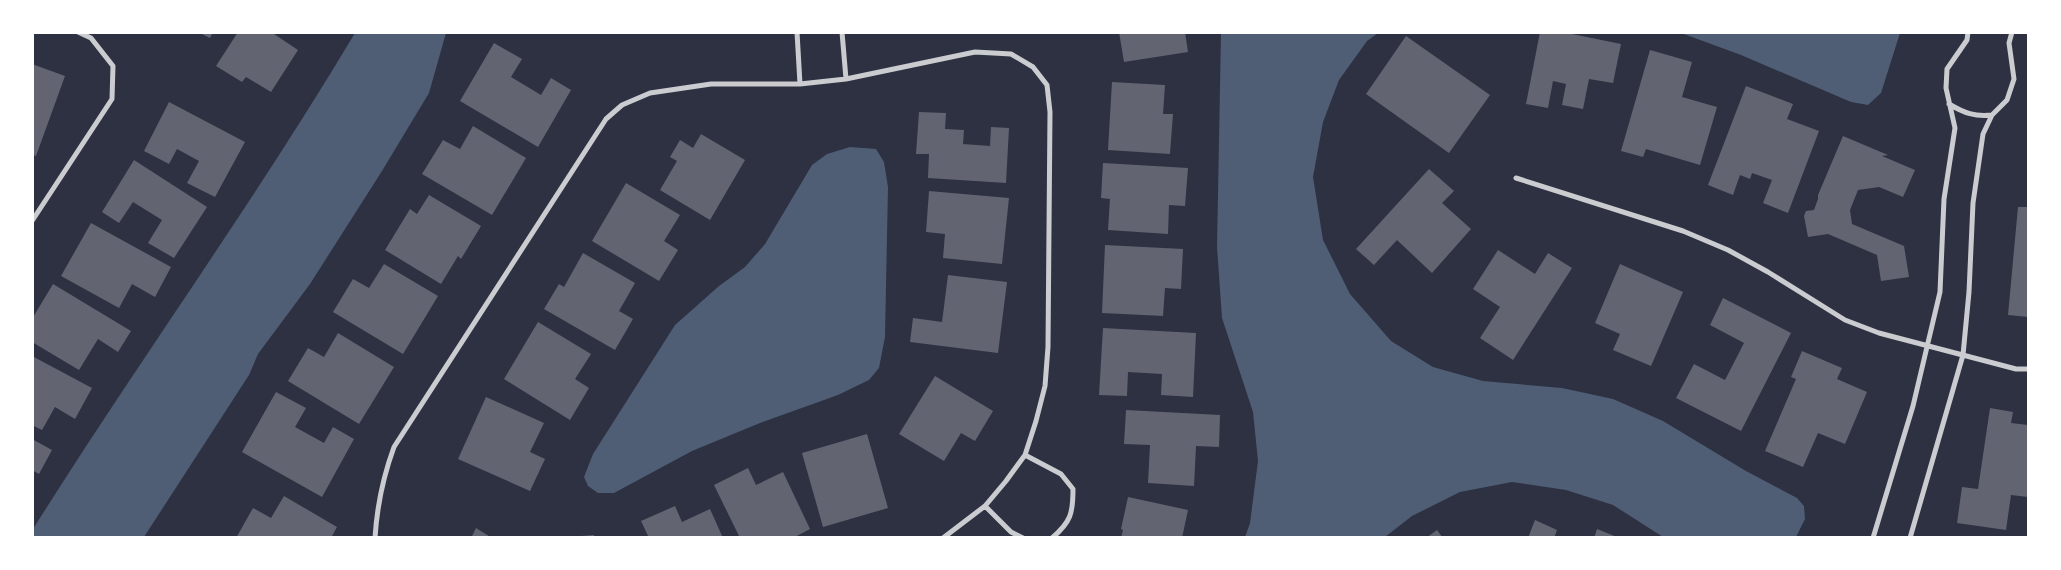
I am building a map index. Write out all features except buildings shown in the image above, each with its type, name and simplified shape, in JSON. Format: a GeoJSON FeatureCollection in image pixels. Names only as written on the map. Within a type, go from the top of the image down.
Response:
{"type":"FeatureCollection","features":[{"type":"Feature","properties":{"kind":"street"},"geometry":{"type":"LineString","coordinates":[[32,221],[112,99],[113,66],[91,38],[78,32]]}},
{"type":"Feature","properties":{"kind":"street"},"geometry":{"type":"LineString","coordinates":[[797,32],[800,84]]}},
{"type":"Feature","properties":{"kind":"street"},"geometry":{"type":"LineString","coordinates":[[842,32],[846,79]]}},
{"type":"Feature","properties":{"kind":"street"},"geometry":{"type":"LineString","coordinates":[[1873,538],[1913,406],[1940,292],[1944,199],[1955,128],[1946,88],[1947,70],[1967,40],[1968,32]]}},
{"type":"Feature","properties":{"kind":"street"},"geometry":{"type":"LineString","coordinates":[[1910,538],[1962,355],[1969,292],[1973,203],[1983,134],[1992,115],[2007,100],[2014,79],[2009,43],[2012,32]]}},
{"type":"Feature","properties":{"kind":"street"},"geometry":{"type":"LineString","coordinates":[[375,538],[376,511],[383,477],[394,447],[606,119],[622,105],[650,93],[711,84],[800,84],[846,79],[976,52],[1011,54],[1033,67],[1047,85],[1050,112],[1048,347],[1045,386],[1025,455],[985,506],[943,538]]}},
{"type":"Feature","properties":{"kind":"street"},"geometry":{"type":"LineString","coordinates":[[1949,104],[1971,114],[1981,116],[1992,115]]}},
{"type":"Feature","properties":{"kind":"street"},"geometry":{"type":"LineString","coordinates":[[1516,178],[1683,231],[1728,250],[1768,272],[1845,320],[1879,333],[2016,369],[2028,369]]}},
{"type":"Feature","properties":{"kind":"street"},"geometry":{"type":"LineString","coordinates":[[1025,455],[1061,474],[1073,489],[1073,508],[1066,525],[1052,538]]}},
{"type":"Feature","properties":{"kind":"street"},"geometry":{"type":"LineString","coordinates":[[985,506],[1012,532],[1023,538]]}},
{"type":"Feature","properties":{"kind":"water"},"geometry":{"type":"Polygon","coordinates":[[[355,33],[446,33],[429,93],[310,284],[258,354],[249,375],[144,537],[33,537],[33,529],[277,158],[355,33]]]}},
{"type":"Feature","properties":{"kind":"water"},"geometry":{"type":"Polygon","coordinates":[[[1221,33],[1378,33],[1367,41],[1339,80],[1323,122],[1313,177],[1323,240],[1350,294],[1391,341],[1433,367],[1483,381],[1562,388],[1613,399],[1663,421],[1746,471],[1797,498],[1804,506],[1805,519],[1796,537],[1663,537],[1613,505],[1566,490],[1512,482],[1460,492],[1412,516],[1385,537],[1245,537],[1250,523],[1258,461],[1253,412],[1222,318],[1217,247],[1221,33]]]}},
{"type":"Feature","properties":{"kind":"water"},"geometry":{"type":"Polygon","coordinates":[[[1681,33],[1900,33],[1881,93],[1868,105],[1851,102],[1741,55],[1681,33]]]}},
{"type":"Feature","properties":{"kind":"water"},"geometry":{"type":"Polygon","coordinates":[[[850,147],[876,149],[884,162],[888,187],[885,337],[879,368],[869,380],[838,395],[760,423],[692,451],[614,493],[598,493],[588,486],[584,477],[593,454],[675,325],[719,286],[745,267],[765,244],[812,165],[827,154],[850,147]]]}}]}
